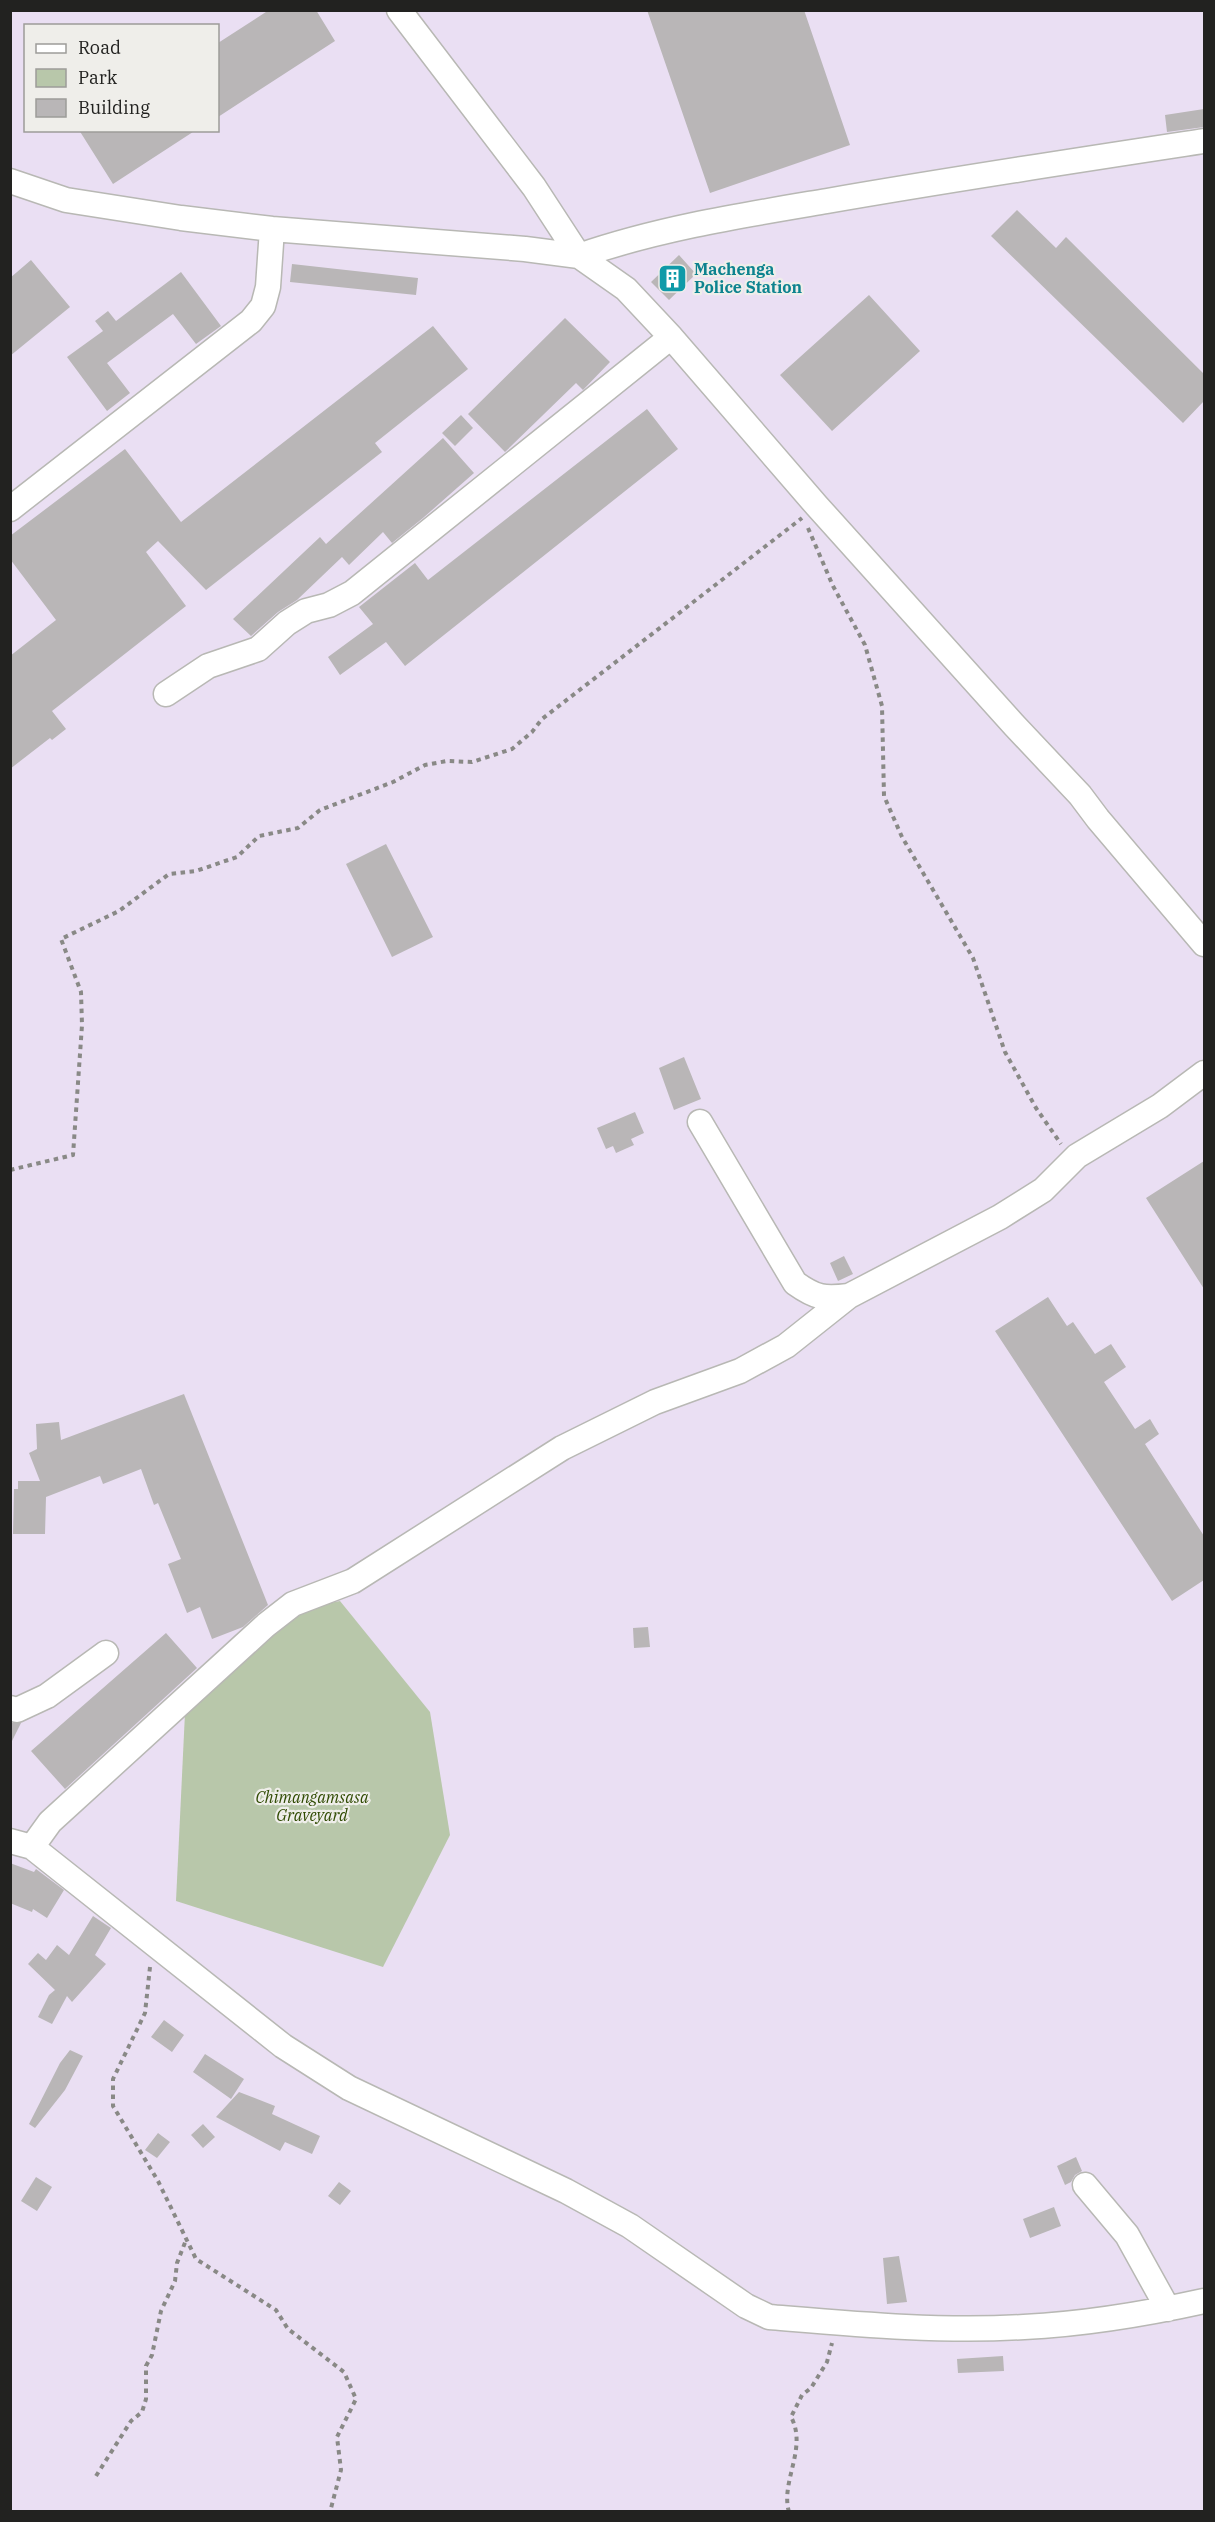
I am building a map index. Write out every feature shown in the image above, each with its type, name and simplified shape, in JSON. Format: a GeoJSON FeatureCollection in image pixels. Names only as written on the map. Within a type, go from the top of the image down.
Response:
{"type":"FeatureCollection","features":[{"type":"Feature","properties":{"kind":"street"},"geometry":{"type":"LineString","coordinates":[[399,10],[534,187],[579,256],[626,288],[671,337],[817,506],[1014,726],[1080,795],[1204,944]]}},
{"type":"Feature","properties":{"kind":"street"},"geometry":{"type":"LineString","coordinates":[[10,181],[66,200],[272,229],[525,249],[579,256],[623,241],[723,219],[939,182],[1204,141]]}},
{"type":"Feature","properties":{"kind":"street"},"geometry":{"type":"LineString","coordinates":[[10,509],[251,321],[263,306],[268,287],[272,229]]}},
{"type":"Feature","properties":{"kind":"street"},"geometry":{"type":"LineString","coordinates":[[166,694],[208,666],[258,649],[287,622],[306,611],[329,605],[352,593],[671,337]]}},
{"type":"Feature","properties":{"kind":"street"},"geometry":{"type":"LineString","coordinates":[[1204,1073],[1160,1106],[1077,1156],[1062,1174],[1043,1190],[1000,1217],[849,1296],[786,1346],[740,1371],[655,1402],[562,1448],[353,1581],[293,1604],[266,1625],[50,1822],[21,1844],[147,1937],[283,2046],[349,2088],[566,2191],[630,2226],[746,2306],[769,2317],[932,2329],[1023,2327],[1088,2322],[1204,2301]]}},
{"type":"Feature","properties":{"kind":"street"},"geometry":{"type":"LineString","coordinates":[[699,1122],[795,1283],[811,1295],[827,1299],[849,1296]]}},
{"type":"Feature","properties":{"kind":"street"},"geometry":{"type":"LineString","coordinates":[[10,1708],[17,1710],[47,1696],[106,1653]]}},
{"type":"Feature","properties":{"kind":"street"},"geometry":{"type":"LineString","coordinates":[[1084,2185],[1127,2235],[1168,2309]]}},
{"type":"Feature","properties":{"kind":"path"},"geometry":{"type":"LineString","coordinates":[[10,1170],[73,1155],[82,1014],[81,993],[61,939],[119,912],[169,874],[196,872],[237,857],[259,836],[298,828],[320,810],[393,782],[425,765],[447,761],[472,762],[512,748],[532,732],[542,719],[817,506]]}},
{"type":"Feature","properties":{"kind":"path"},"geometry":{"type":"LineString","coordinates":[[817,506],[807,531],[865,645],[882,706],[884,796],[902,837],[973,958],[1005,1052],[1036,1108],[1063,1147],[1062,1174]]}},
{"type":"Feature","properties":{"kind":"path"},"geometry":{"type":"LineString","coordinates":[[147,1937],[151,1974],[145,2013],[113,2079],[113,2106],[158,2181],[196,2259],[276,2310],[288,2329],[344,2372],[356,2399],[337,2436],[341,2470],[330,2511]]}},
{"type":"Feature","properties":{"kind":"path"},"geometry":{"type":"LineString","coordinates":[[96,2476],[131,2421],[142,2412],[146,2399],[146,2366],[152,2355],[161,2311],[175,2281],[177,2263],[186,2239]]}},
{"type":"Feature","properties":{"kind":"path"},"geometry":{"type":"LineString","coordinates":[[789,2511],[790,2484],[797,2448],[795,2424],[791,2417],[802,2395],[812,2388],[827,2362],[829,2348],[837,2330],[835,2322]]}},
{"type":"Feature","properties":{"kind":"shaded area"},"geometry":{"type":"Polygon","coordinates":[[[11,11],[1204,11],[1204,2511],[11,2512],[11,11]]]}},
{"type":"Feature","properties":{"kind":"green space","name":"Chimangamsasa Graveyard"},"geometry":{"type":"Polygon","coordinates":[[[340,1601],[430,1712],[450,1835],[383,1967],[176,1901],[185,1713],[299,1609],[340,1601]]]}},
{"type":"Feature","properties":{"kind":"building"},"geometry":{"type":"Polygon","coordinates":[[[269,10],[316,10],[335,41],[219,116],[219,42],[269,10]]]}},
{"type":"Feature","properties":{"kind":"building"},"geometry":{"type":"Polygon","coordinates":[[[647,10],[804,10],[850,145],[710,193],[647,10]]]}},
{"type":"Feature","properties":{"kind":"building"},"geometry":{"type":"Polygon","coordinates":[[[1204,109],[1204,127],[1167,132],[1165,115],[1204,109]]]}},
{"type":"Feature","properties":{"kind":"building"},"geometry":{"type":"Polygon","coordinates":[[[80,132],[193,132],[113,184],[80,132]]]}},
{"type":"Feature","properties":{"kind":"building"},"geometry":{"type":"Polygon","coordinates":[[[1017,210],[1056,248],[1066,237],[1204,374],[1204,401],[1183,423],[991,236],[1017,210]]]}},
{"type":"Feature","properties":{"kind":"building","name":"Machenga Police Station"},"geometry":{"type":"Polygon","coordinates":[[[679,255],[696,274],[669,300],[651,282],[679,255]]]}},
{"type":"Feature","properties":{"kind":"building"},"geometry":{"type":"Polygon","coordinates":[[[31,260],[70,307],[10,356],[10,278],[31,260]]]}},
{"type":"Feature","properties":{"kind":"building"},"geometry":{"type":"Polygon","coordinates":[[[292,264],[418,278],[416,295],[290,282],[292,264]]]}},
{"type":"Feature","properties":{"kind":"building"},"geometry":{"type":"Polygon","coordinates":[[[181,272],[221,326],[196,344],[173,314],[107,363],[130,393],[107,411],[67,357],[103,331],[95,321],[108,311],[116,321],[181,272]]]}},
{"type":"Feature","properties":{"kind":"building"},"geometry":{"type":"Polygon","coordinates":[[[869,295],[920,351],[832,431],[780,375],[869,295]]]}},
{"type":"Feature","properties":{"kind":"building"},"geometry":{"type":"Polygon","coordinates":[[[565,318],[610,362],[583,390],[576,383],[505,452],[468,414],[565,318]]]}},
{"type":"Feature","properties":{"kind":"building"},"geometry":{"type":"Polygon","coordinates":[[[433,326],[468,369],[375,443],[382,452],[206,590],[158,541],[146,552],[186,606],[52,711],[66,729],[52,740],[50,738],[10,769],[10,656],[56,620],[10,559],[10,536],[125,449],[181,522],[433,326]]]}},
{"type":"Feature","properties":{"kind":"building"},"geometry":{"type":"Polygon","coordinates":[[[647,409],[678,449],[405,666],[386,642],[340,675],[328,657],[373,624],[359,607],[415,563],[428,580],[647,409]]]}},
{"type":"Feature","properties":{"kind":"building"},"geometry":{"type":"Polygon","coordinates":[[[461,415],[473,428],[455,446],[442,433],[461,415]]]}},
{"type":"Feature","properties":{"kind":"building"},"geometry":{"type":"Polygon","coordinates":[[[443,438],[474,473],[423,518],[392,543],[383,532],[349,565],[342,557],[297,600],[278,612],[251,636],[233,619],[320,537],[326,544],[443,438]]]}},
{"type":"Feature","properties":{"kind":"building"},"geometry":{"type":"Polygon","coordinates":[[[386,844],[433,937],[392,957],[346,864],[386,844]]]}},
{"type":"Feature","properties":{"kind":"building"},"geometry":{"type":"Polygon","coordinates":[[[684,1057],[701,1099],[674,1110],[659,1068],[684,1057]]]}},
{"type":"Feature","properties":{"kind":"building"},"geometry":{"type":"Polygon","coordinates":[[[635,1112],[644,1133],[631,1139],[634,1145],[616,1153],[613,1146],[606,1149],[597,1128],[635,1112]]]}},
{"type":"Feature","properties":{"kind":"building"},"geometry":{"type":"Polygon","coordinates":[[[1204,1161],[1204,1289],[1146,1198],[1204,1161]]]}},
{"type":"Feature","properties":{"kind":"building"},"geometry":{"type":"Polygon","coordinates":[[[844,1256],[853,1274],[838,1281],[830,1263],[844,1256]]]}},
{"type":"Feature","properties":{"kind":"building"},"geometry":{"type":"Polygon","coordinates":[[[1048,1297],[1067,1326],[1073,1322],[1095,1354],[1111,1344],[1126,1367],[1104,1382],[1135,1429],[1150,1419],[1159,1434],[1145,1444],[1204,1536],[1204,1580],[1172,1601],[995,1331],[1048,1297]]]}},
{"type":"Feature","properties":{"kind":"building"},"geometry":{"type":"Polygon","coordinates":[[[184,1394],[268,1605],[243,1627],[212,1639],[200,1607],[187,1613],[168,1564],[181,1559],[158,1503],[154,1505],[141,1469],[103,1484],[100,1476],[46,1497],[45,1534],[13,1534],[14,1489],[18,1489],[18,1481],[40,1481],[29,1453],[37,1449],[36,1424],[59,1422],[61,1440],[184,1394]]]}},
{"type":"Feature","properties":{"kind":"building"},"geometry":{"type":"Polygon","coordinates":[[[648,1627],[650,1647],[634,1648],[633,1628],[648,1627]]]}},
{"type":"Feature","properties":{"kind":"building"},"geometry":{"type":"Polygon","coordinates":[[[166,1633],[197,1668],[65,1789],[31,1751],[166,1633]]]}},
{"type":"Feature","properties":{"kind":"building"},"geometry":{"type":"Polygon","coordinates":[[[10,1723],[21,1723],[10,1745],[10,1723]]]}},
{"type":"Feature","properties":{"kind":"building"},"geometry":{"type":"Polygon","coordinates":[[[10,1863],[34,1872],[36,1869],[64,1890],[47,1918],[33,1909],[32,1912],[10,1903],[10,1863]]]}},
{"type":"Feature","properties":{"kind":"building"},"geometry":{"type":"Polygon","coordinates":[[[93,1916],[111,1928],[95,1955],[106,1964],[72,2002],[67,1996],[52,2024],[38,2017],[49,1995],[55,1990],[28,1964],[38,1953],[46,1960],[57,1945],[69,1955],[93,1916]]]}},
{"type":"Feature","properties":{"kind":"building"},"geometry":{"type":"Polygon","coordinates":[[[164,2020],[184,2035],[172,2052],[151,2037],[164,2020]]]}},
{"type":"Feature","properties":{"kind":"building"},"geometry":{"type":"Polygon","coordinates":[[[70,2050],[83,2056],[65,2090],[35,2128],[29,2124],[60,2063],[70,2050]]]}},
{"type":"Feature","properties":{"kind":"building"},"geometry":{"type":"Polygon","coordinates":[[[205,2054],[244,2079],[231,2099],[193,2072],[205,2054]]]}},
{"type":"Feature","properties":{"kind":"building"},"geometry":{"type":"Polygon","coordinates":[[[239,2092],[275,2106],[272,2114],[320,2136],[312,2154],[285,2142],[280,2151],[216,2117],[239,2092]]]}},
{"type":"Feature","properties":{"kind":"building"},"geometry":{"type":"Polygon","coordinates":[[[203,2124],[215,2137],[203,2148],[191,2135],[203,2124]]]}},
{"type":"Feature","properties":{"kind":"building"},"geometry":{"type":"Polygon","coordinates":[[[158,2133],[170,2142],[157,2158],[145,2150],[158,2133]]]}},
{"type":"Feature","properties":{"kind":"building"},"geometry":{"type":"Polygon","coordinates":[[[1076,2157],[1082,2171],[1065,2185],[1057,2166],[1076,2157]]]}},
{"type":"Feature","properties":{"kind":"building"},"geometry":{"type":"Polygon","coordinates":[[[36,2177],[52,2187],[37,2211],[21,2201],[36,2177]]]}},
{"type":"Feature","properties":{"kind":"building"},"geometry":{"type":"Polygon","coordinates":[[[339,2182],[351,2191],[340,2205],[328,2196],[339,2182]]]}},
{"type":"Feature","properties":{"kind":"building"},"geometry":{"type":"Polygon","coordinates":[[[1054,2207],[1061,2226],[1030,2238],[1023,2219],[1054,2207]]]}},
{"type":"Feature","properties":{"kind":"building"},"geometry":{"type":"Polygon","coordinates":[[[899,2256],[907,2302],[887,2304],[883,2258],[899,2256]]]}},
{"type":"Feature","properties":{"kind":"building"},"geometry":{"type":"Polygon","coordinates":[[[1003,2356],[1004,2371],[958,2373],[957,2359],[1003,2356]]]}},
{"type":"Feature","properties":{"kind":"place","name":"Machenga Police Station"},"geometry":{"type":"Point","coordinates":[673,278]}}]}
